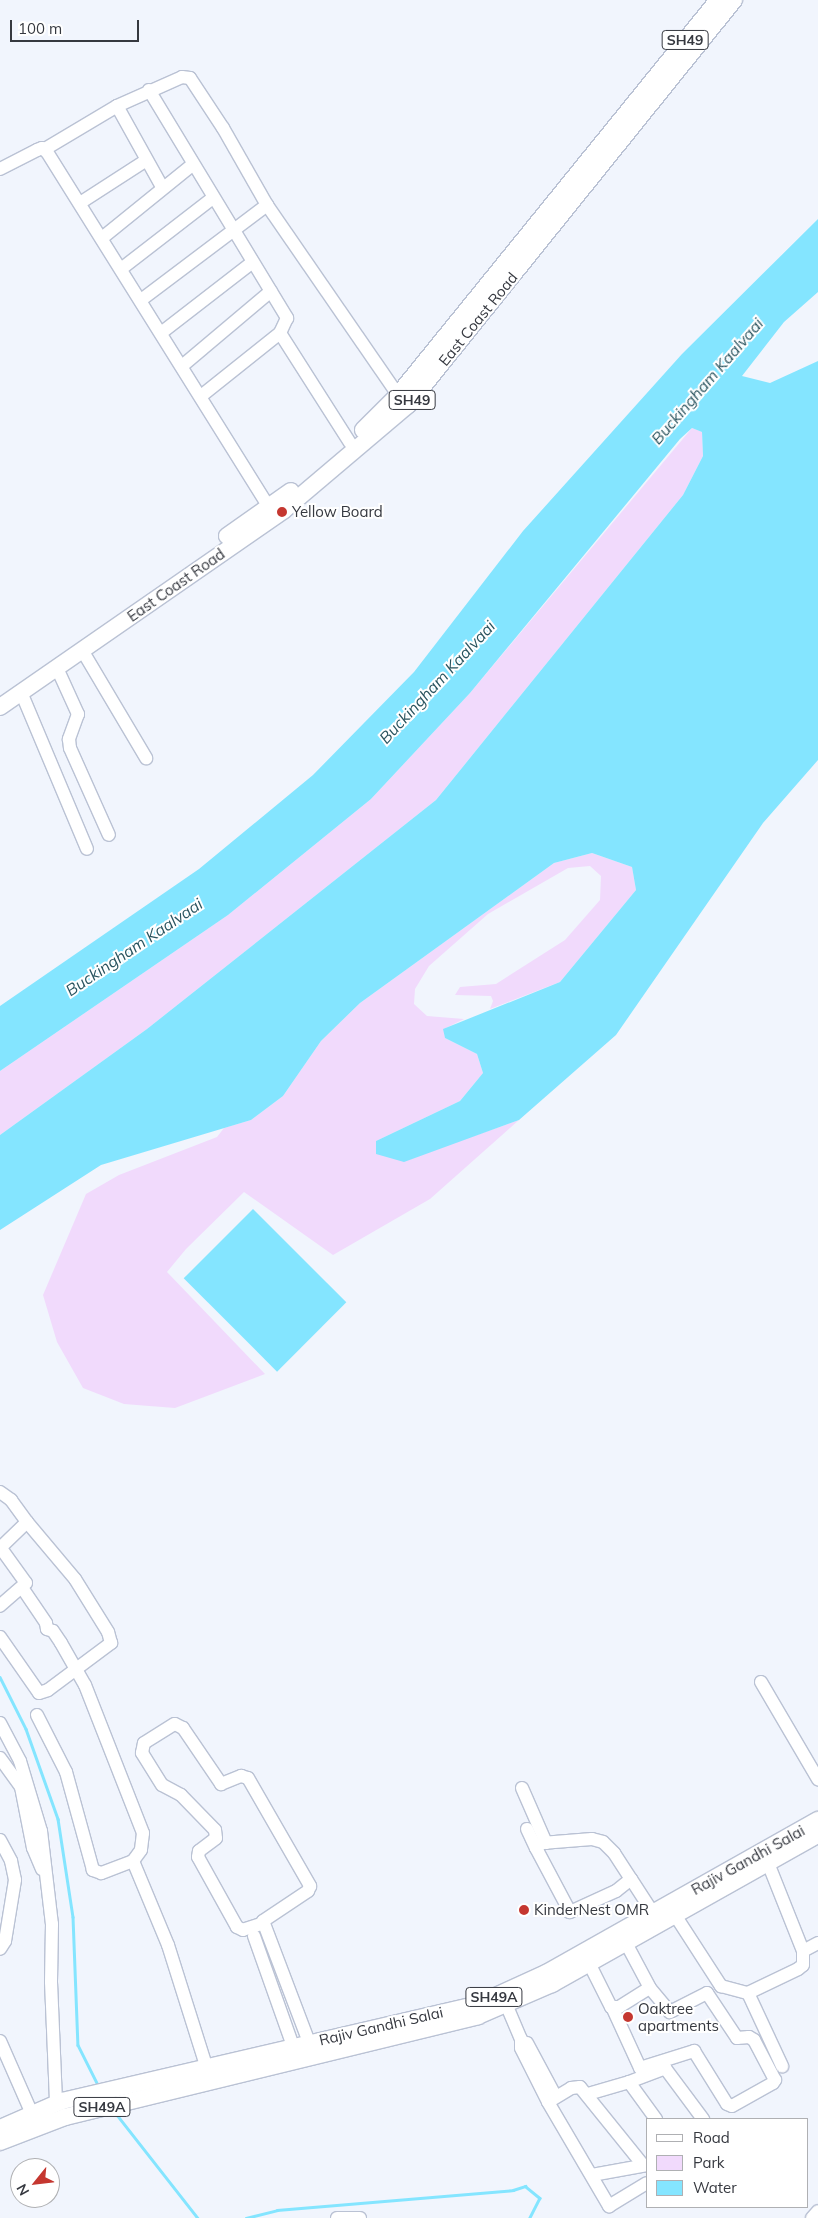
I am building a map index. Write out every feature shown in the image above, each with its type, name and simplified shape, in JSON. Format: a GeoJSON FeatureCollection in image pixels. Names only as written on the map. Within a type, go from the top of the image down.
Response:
{"type":"FeatureCollection","features":[{"type":"Feature","properties":{"kind":"main road","name":"East Coast Road"},"geometry":{"type":"LineString","coordinates":[[0,707],[284,510],[408,405],[657,85],[718,0]]}},
{"type":"Feature","properties":{"kind":"main road","name":"East Coast Road"},"geometry":{"type":"LineString","coordinates":[[0,694],[92,634],[268,506],[350,443],[398,395],[657,85],[734,0]]}},
{"type":"Feature","properties":{"kind":"main road","name":"Rajiv Gandhi Salai"},"geometry":{"type":"LineString","coordinates":[[0,2128],[32,2114],[61,2107],[138,2091],[211,2084],[311,2050],[478,2004],[546,1973],[818,1820]]}},
{"type":"Feature","properties":{"kind":"main road","name":"Rajiv Gandhi Salai"},"geometry":{"type":"LineString","coordinates":[[138,2091],[206,2066],[293,2046],[311,2050],[478,2016],[589,1963],[818,1835]]}},
{"type":"Feature","properties":{"kind":"main road","name":"Rajiv Gandhi Salai"},"geometry":{"type":"LineString","coordinates":[[0,2142],[61,2107]]}},
{"type":"Feature","properties":{"kind":"street"},"geometry":{"type":"LineString","coordinates":[[0,168],[37,150],[44,149],[117,106],[149,90],[182,77],[190,78],[195,83],[267,205],[398,395]]}},
{"type":"Feature","properties":{"kind":"street"},"geometry":{"type":"LineString","coordinates":[[149,90],[192,164],[286,315],[280,333],[201,396]]}},
{"type":"Feature","properties":{"kind":"street"},"geometry":{"type":"LineString","coordinates":[[117,106],[162,187]]}},
{"type":"Feature","properties":{"kind":"street"},"geometry":{"type":"LineString","coordinates":[[44,149],[122,269],[268,506]]}},
{"type":"Feature","properties":{"kind":"street"},"geometry":{"type":"LineString","coordinates":[[80,203],[146,161]]}},
{"type":"Feature","properties":{"kind":"street"},"geometry":{"type":"LineString","coordinates":[[102,238],[192,164]]}},
{"type":"Feature","properties":{"kind":"street"},"geometry":{"type":"LineString","coordinates":[[122,269],[213,198]]}},
{"type":"Feature","properties":{"kind":"street"},"geometry":{"type":"LineString","coordinates":[[140,300],[267,205]]}},
{"type":"Feature","properties":{"kind":"street"},"geometry":{"type":"LineString","coordinates":[[161,333],[253,262]]}},
{"type":"Feature","properties":{"kind":"street"},"geometry":{"type":"LineString","coordinates":[[182,366],[271,291]]}},
{"type":"Feature","properties":{"kind":"street"},"geometry":{"type":"LineString","coordinates":[[280,333],[350,443]]}},
{"type":"Feature","properties":{"kind":"street"},"geometry":{"type":"LineString","coordinates":[[82,650],[146,758]]}},
{"type":"Feature","properties":{"kind":"street"},"geometry":{"type":"LineString","coordinates":[[57,668],[78,714],[69,738],[70,748],[109,835]]}},
{"type":"Feature","properties":{"kind":"street"},"geometry":{"type":"LineString","coordinates":[[21,692],[87,849]]}},
{"type":"Feature","properties":{"kind":"street"},"geometry":{"type":"LineString","coordinates":[[0,1492],[11,1500],[74,1579],[111,1639],[106,1649],[48,1690],[39,1693],[0,1637]]}},
{"type":"Feature","properties":{"kind":"street"},"geometry":{"type":"LineString","coordinates":[[27,1522],[0,1547],[66,1646],[78,1668],[143,1833],[141,1850],[133,1861],[101,1873],[93,1870],[66,1772],[37,1715]]}},
{"type":"Feature","properties":{"kind":"street"},"geometry":{"type":"LineString","coordinates":[[0,1606],[25,1586]]}},
{"type":"Feature","properties":{"kind":"street"},"geometry":{"type":"LineString","coordinates":[[761,1682],[818,1779]]}},
{"type":"Feature","properties":{"kind":"street"},"geometry":{"type":"LineString","coordinates":[[0,1723],[20,1762],[41,1831],[52,1924],[51,1982],[61,2107]]}},
{"type":"Feature","properties":{"kind":"street"},"geometry":{"type":"LineString","coordinates":[[264,1922],[243,1930],[237,1927],[198,1857],[199,1851],[216,1838],[215,1830],[181,1795],[162,1785],[142,1753],[144,1743],[175,1724],[183,1728],[220,1784],[241,1776],[248,1778],[310,1886],[308,1892],[265,1918],[264,1922],[311,2050]]}},
{"type":"Feature","properties":{"kind":"street"},"geometry":{"type":"LineString","coordinates":[[0,1758],[20,1787],[33,1848],[46,1881]]}},
{"type":"Feature","properties":{"kind":"street"},"geometry":{"type":"LineString","coordinates":[[522,1788],[541,1845],[570,1912],[616,1891],[631,1879]]}},
{"type":"Feature","properties":{"kind":"street"},"geometry":{"type":"LineString","coordinates":[[527,1829],[541,1845]]}},
{"type":"Feature","properties":{"kind":"street"},"geometry":{"type":"LineString","coordinates":[[541,1845],[598,1839],[614,1853],[653,1913]]}},
{"type":"Feature","properties":{"kind":"street"},"geometry":{"type":"LineString","coordinates":[[0,1840],[11,1861],[15,1880],[5,1941],[0,1949]]}},
{"type":"Feature","properties":{"kind":"street"},"geometry":{"type":"LineString","coordinates":[[133,1861],[168,1945],[211,2084]]}},
{"type":"Feature","properties":{"kind":"street"},"geometry":{"type":"LineString","coordinates":[[675,1915],[721,1986],[748,1993],[798,1970],[803,1965],[803,1951],[768,1863]]}},
{"type":"Feature","properties":{"kind":"street"},"geometry":{"type":"LineString","coordinates":[[254,1936],[293,2046]]}},
{"type":"Feature","properties":{"kind":"street"},"geometry":{"type":"LineString","coordinates":[[589,1963],[640,2068],[694,2052],[727,2104],[732,2106],[773,2083],[774,2080],[754,2040],[749,2037],[737,2038],[708,1993],[670,2012],[650,1988],[626,1942]]}},
{"type":"Feature","properties":{"kind":"street"},"geometry":{"type":"LineString","coordinates":[[803,1951],[818,1944]]}},
{"type":"Feature","properties":{"kind":"street"},"geometry":{"type":"LineString","coordinates":[[613,2009],[650,1988]]}},
{"type":"Feature","properties":{"kind":"street"},"geometry":{"type":"LineString","coordinates":[[748,1993],[782,2066]]}},
{"type":"Feature","properties":{"kind":"street"},"geometry":{"type":"LineString","coordinates":[[506,2004],[521,2039],[521,2048],[552,2100],[609,2206],[646,2184]]}},
{"type":"Feature","properties":{"kind":"street"},"geometry":{"type":"LineString","coordinates":[[0,2041],[32,2114]]}},
{"type":"Feature","properties":{"kind":"street"},"geometry":{"type":"LineString","coordinates":[[588,2094],[629,2082],[686,2060],[692,2062],[724,2106]]}},
{"type":"Feature","properties":{"kind":"street"},"geometry":{"type":"LineString","coordinates":[[665,2068],[702,2118]]}},
{"type":"Feature","properties":{"kind":"street"},"geometry":{"type":"LineString","coordinates":[[629,2082],[655,2118]]}},
{"type":"Feature","properties":{"kind":"street"},"geometry":{"type":"LineString","coordinates":[[552,2100],[580,2087],[588,2094],[645,2165],[592,2175]]}},
{"type":"Feature","properties":{"kind":"street"},"geometry":{"type":"LineString","coordinates":[[812,2218],[818,2211]]}},
{"type":"Feature","properties":{"kind":"street"},"geometry":{"type":"LineString","coordinates":[[337,2218],[360,2218]]}},
{"type":"Feature","properties":{"kind":"green space"},"geometry":{"type":"Polygon","coordinates":[[[692,428],[702,432],[703,456],[683,495],[436,800],[147,1029],[0,1135],[0,1071],[228,915],[371,799],[470,693],[692,428]]]}},
{"type":"Feature","properties":{"kind":"green space"},"geometry":{"type":"Polygon","coordinates":[[[592,853],[632,867],[636,890],[560,982],[490,1009],[493,1001],[491,996],[455,995],[460,987],[496,984],[565,940],[600,900],[601,876],[590,866],[568,868],[488,914],[429,966],[415,989],[414,1004],[427,1016],[464,1019],[444,1029],[445,1038],[477,1054],[483,1073],[460,1101],[376,1141],[471,1137],[519,1120],[430,1199],[333,1255],[244,1192],[186,1249],[167,1272],[265,1374],[175,1408],[124,1404],[83,1388],[57,1342],[43,1295],[86,1194],[119,1175],[217,1137],[224,1128],[251,1120],[283,1096],[321,1041],[360,1003],[554,863],[592,853]]]}},
{"type":"Feature","properties":{"kind":"water","name":"Buckingham Kaalvaai"},"geometry":{"type":"Polygon","coordinates":[[[818,219],[818,292],[784,322],[742,376],[770,383],[818,361],[818,760],[763,823],[616,1035],[519,1120],[404,1162],[376,1154],[376,1141],[460,1101],[483,1073],[477,1054],[445,1038],[443,1029],[560,982],[636,890],[632,867],[592,853],[554,863],[360,1003],[321,1041],[283,1096],[251,1120],[101,1165],[0,1230],[0,1135],[147,1029],[436,800],[683,495],[703,456],[702,432],[692,428],[680,439],[470,693],[371,799],[228,915],[0,1071],[0,1006],[199,869],[313,775],[414,672],[523,531],[682,354],[818,219]]]}},
{"type":"Feature","properties":{"kind":"water"},"geometry":{"type":"Polygon","coordinates":[[[253,1209],[346,1302],[277,1372],[184,1278],[253,1209]]]}},
{"type":"Feature","properties":{"kind":"waterway"},"geometry":{"type":"LineString","coordinates":[[0,1677],[26,1729],[58,1819],[73,1917],[78,2045],[99,2087]]}},
{"type":"Feature","properties":{"kind":"waterway"},"geometry":{"type":"LineString","coordinates":[[114,2111],[198,2218]]}},
{"type":"Feature","properties":{"kind":"waterway"},"geometry":{"type":"LineString","coordinates":[[246,2218],[277,2210],[513,2190],[525,2186],[540,2198],[530,2218]]}},
{"type":"Feature","properties":{"kind":"place","name":"Yellow Board"},"geometry":{"type":"Point","coordinates":[282,512]}},
{"type":"Feature","properties":{"kind":"place","name":"KinderNest OMR"},"geometry":{"type":"Point","coordinates":[524,1910]}},
{"type":"Feature","properties":{"kind":"place","name":"Oaktree apartments"},"geometry":{"type":"Point","coordinates":[628,2017]}}]}
